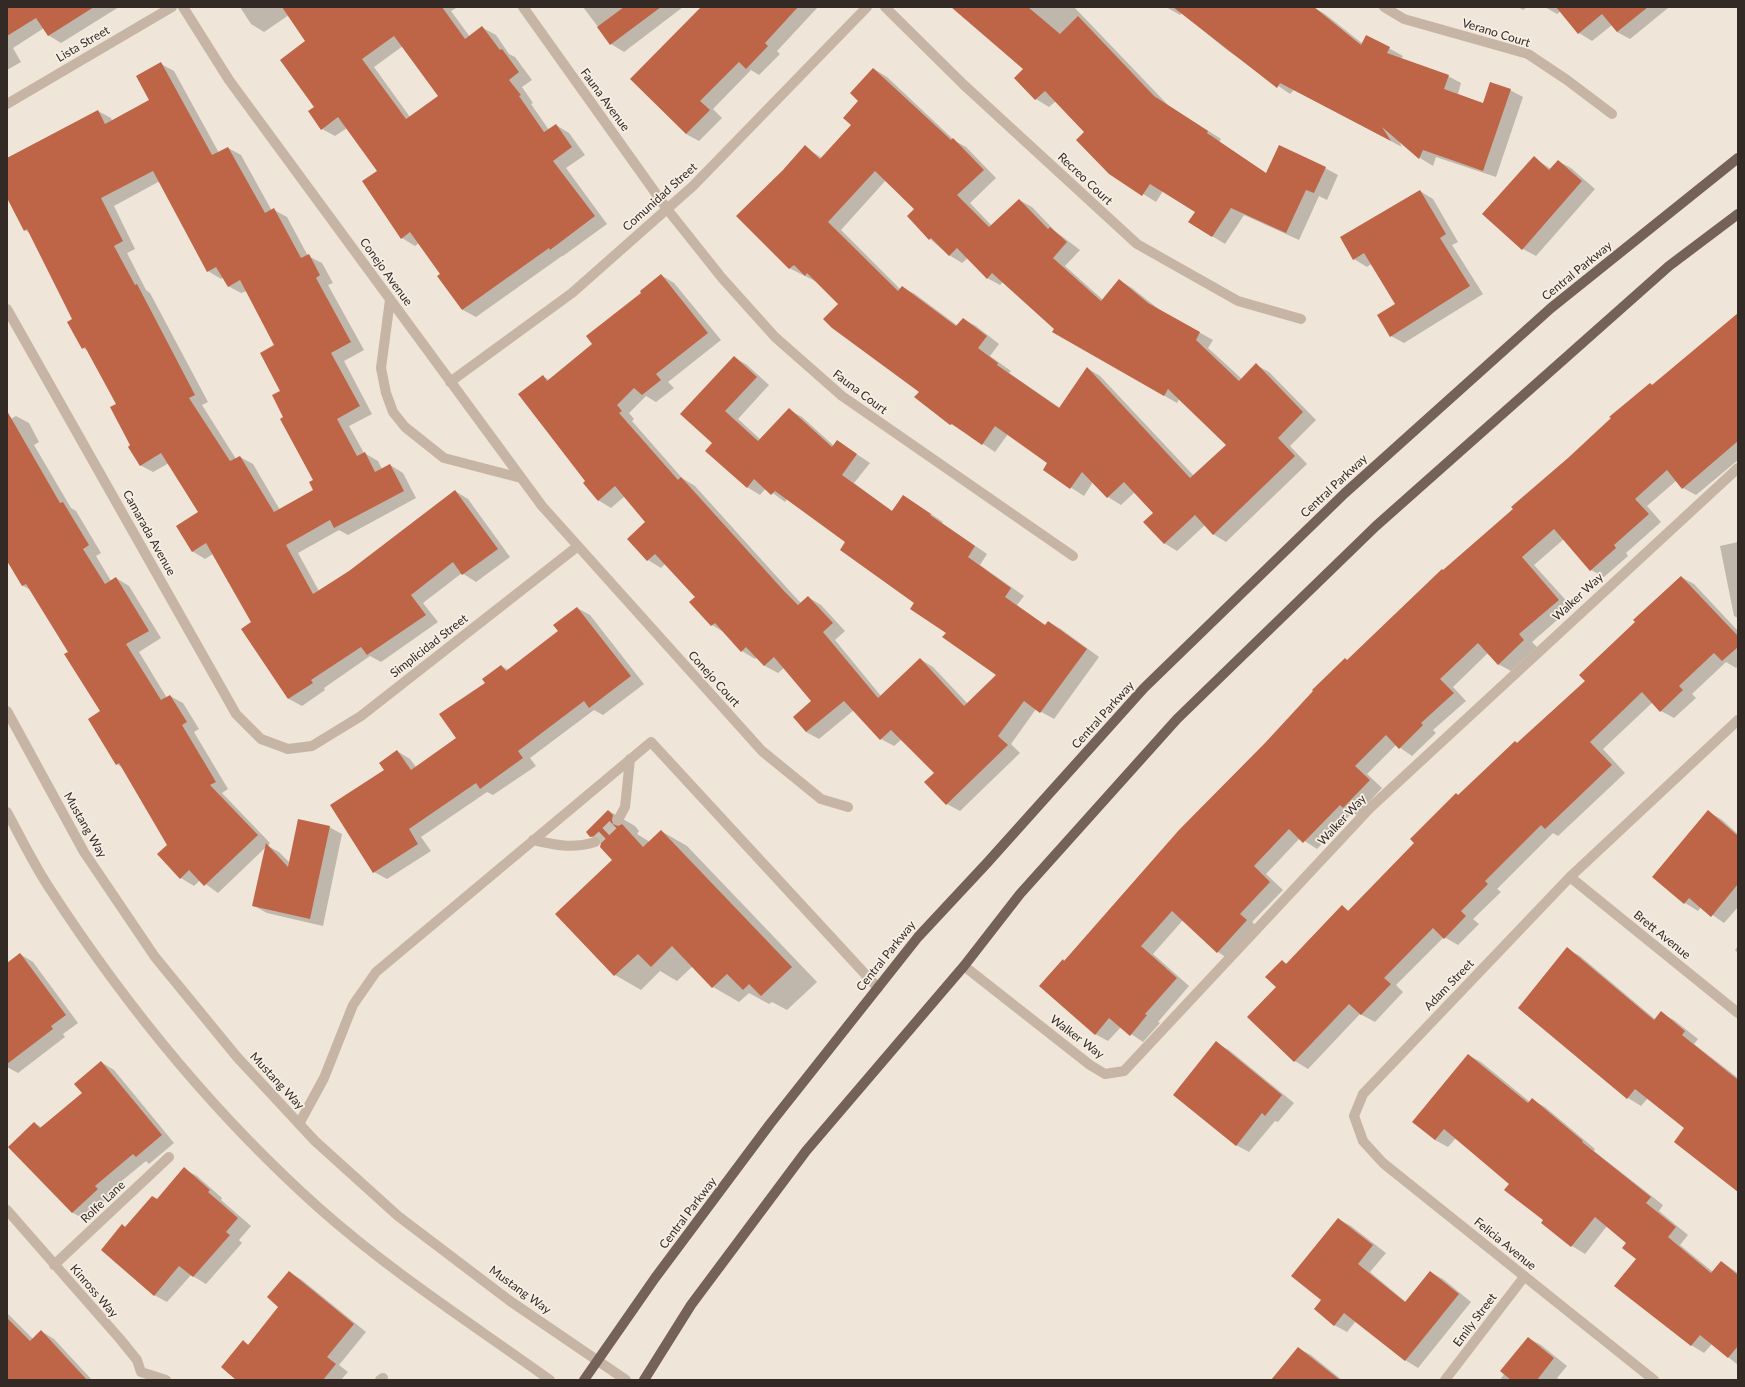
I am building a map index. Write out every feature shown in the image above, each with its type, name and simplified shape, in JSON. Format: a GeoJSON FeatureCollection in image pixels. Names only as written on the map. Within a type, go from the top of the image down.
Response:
{"type":"FeatureCollection","features":[{"type":"Feature","properties":{"kind":"main road","name":"Central Parkway"},"geometry":{"type":"LineString","coordinates":[[584,1380],[655,1278],[766,1130],[918,937],[987,863],[1144,688],[1334,504],[1551,308],[1738,158]]}},
{"type":"Feature","properties":{"kind":"main road"},"geometry":{"type":"LineString","coordinates":[[644,1380],[692,1305],[806,1151],[964,966],[1020,894],[1177,719],[1387,515],[1663,271],[1738,214]]}},
{"type":"Feature","properties":{"kind":"street","name":"Lista Street"},"geometry":{"type":"LineString","coordinates":[[7,104],[172,7]]}},
{"type":"Feature","properties":{"kind":"street","name":"Conejo Avenue"},"geometry":{"type":"LineString","coordinates":[[183,7],[229,80],[450,382],[542,506],[578,546]]}},
{"type":"Feature","properties":{"kind":"street","name":"Fauna Avenue"},"geometry":{"type":"LineString","coordinates":[[523,7],[667,209]]}},
{"type":"Feature","properties":{"kind":"street","name":"Comunidad Street"},"geometry":{"type":"LineString","coordinates":[[450,382],[572,293],[693,186],[867,7]]}},
{"type":"Feature","properties":{"kind":"street","name":"Recreo Court"},"geometry":{"type":"LineString","coordinates":[[885,7],[964,85],[1137,244],[1238,301],[1301,320]]}},
{"type":"Feature","properties":{"kind":"street","name":"Verano Court"},"geometry":{"type":"LineString","coordinates":[[1384,7],[1404,19],[1528,54],[1567,80],[1612,114]]}},
{"type":"Feature","properties":{"kind":"street","name":"Fauna Court"},"geometry":{"type":"LineString","coordinates":[[667,209],[722,278],[775,337],[842,396],[1073,556]]}},
{"type":"Feature","properties":{"kind":"street"},"geometry":{"type":"LineString","coordinates":[[390,300],[380,368],[386,393],[393,412],[405,427],[444,458],[521,478]]}},
{"type":"Feature","properties":{"kind":"street","name":"Camarada Avenue"},"geometry":{"type":"LineString","coordinates":[[7,309],[236,714],[261,739],[288,749]]}},
{"type":"Feature","properties":{"kind":"street","name":"Walker Way"},"geometry":{"type":"LineString","coordinates":[[964,966],[1090,1066],[1105,1074],[1124,1071],[1370,808],[1738,468]]}},
{"type":"Feature","properties":{"kind":"street","name":"Simplicidad Street"},"geometry":{"type":"LineString","coordinates":[[288,749],[312,746],[361,716],[578,546]]}},
{"type":"Feature","properties":{"kind":"street","name":"Conejo Court"},"geometry":{"type":"LineString","coordinates":[[578,546],[762,751],[820,799],[848,807]]}},
{"type":"Feature","properties":{"kind":"street","name":"Mustang Way"},"geometry":{"type":"LineString","coordinates":[[7,711],[84,852],[155,957],[238,1058],[299,1124],[315,1141],[398,1216],[510,1301],[626,1380]]}},
{"type":"Feature","properties":{"kind":"street","name":"Adam Street"},"geometry":{"type":"LineString","coordinates":[[1354,1116],[1363,1094],[1367,1089],[1570,877],[1738,720]]}},
{"type":"Feature","properties":{"kind":"street"},"geometry":{"type":"LineString","coordinates":[[7,728],[20,733]]}},
{"type":"Feature","properties":{"kind":"street"},"geometry":{"type":"LineString","coordinates":[[299,1124],[324,1078],[353,1005],[376,972],[651,742],[878,988]]}},
{"type":"Feature","properties":{"kind":"street"},"geometry":{"type":"LineString","coordinates":[[618,820],[625,807],[630,759]]}},
{"type":"Feature","properties":{"kind":"street"},"geometry":{"type":"LineString","coordinates":[[7,812],[49,888],[113,980],[173,1059],[244,1136],[320,1209],[397,1272],[550,1380]]}},
{"type":"Feature","properties":{"kind":"street"},"geometry":{"type":"LineString","coordinates":[[533,840],[563,847],[583,846],[595,842]]}},
{"type":"Feature","properties":{"kind":"street","name":"Brett Avenue"},"geometry":{"type":"LineString","coordinates":[[1570,877],[1738,1013]]}},
{"type":"Feature","properties":{"kind":"street","name":"Felicia Avenue"},"geometry":{"type":"LineString","coordinates":[[1354,1116],[1363,1141],[1383,1162],[1524,1277],[1654,1380]]}},
{"type":"Feature","properties":{"kind":"street","name":"Rolfe Lane"},"geometry":{"type":"LineString","coordinates":[[54,1265],[169,1157]]}},
{"type":"Feature","properties":{"kind":"street","name":"Kinross Way"},"geometry":{"type":"LineString","coordinates":[[7,1210],[137,1360],[140,1376],[166,1380]]}},
{"type":"Feature","properties":{"kind":"street","name":"Emily Street"},"geometry":{"type":"LineString","coordinates":[[1445,1380],[1524,1277]]}},
{"type":"Feature","properties":{"kind":"building"},"geometry":{"type":"Polygon","coordinates":[[[7,7],[94,7],[48,36],[36,18],[7,36],[7,7]]]}},
{"type":"Feature","properties":{"kind":"building"},"geometry":{"type":"Polygon","coordinates":[[[282,7],[442,7],[465,39],[482,26],[519,72],[509,80],[521,95],[519,96],[544,132],[556,124],[572,147],[553,161],[595,216],[550,250],[549,248],[462,310],[437,276],[440,274],[410,232],[401,239],[362,181],[377,171],[338,117],[321,130],[308,111],[314,107],[280,60],[305,41],[282,7]],[[394,36],[362,59],[406,119],[438,96],[394,36]]]}},
{"type":"Feature","properties":{"kind":"building"},"geometry":{"type":"Polygon","coordinates":[[[624,7],[661,7],[610,45],[597,27],[624,7]]]}},
{"type":"Feature","properties":{"kind":"building"},"geometry":{"type":"Polygon","coordinates":[[[701,7],[798,7],[765,43],[768,46],[746,69],[739,62],[700,101],[710,110],[686,134],[630,79],[701,7]]]}},
{"type":"Feature","properties":{"kind":"building"},"geometry":{"type":"Polygon","coordinates":[[[951,7],[1028,7],[1060,34],[1078,16],[1154,96],[1208,131],[1207,133],[1266,173],[1279,145],[1326,167],[1314,193],[1306,190],[1286,233],[1231,208],[1212,237],[1188,222],[1195,212],[1150,184],[1142,196],[1109,174],[1076,140],[1084,132],[1045,91],[1035,100],[1014,78],[1023,69],[951,7]]]}},
{"type":"Feature","properties":{"kind":"building"},"geometry":{"type":"Polygon","coordinates":[[[1173,7],[1314,7],[1361,45],[1366,35],[1390,47],[1387,53],[1449,75],[1444,89],[1483,103],[1490,82],[1511,89],[1483,171],[1423,150],[1419,159],[1382,127],[1391,141],[1280,83],[1277,88],[1173,7]]]}},
{"type":"Feature","properties":{"kind":"building"},"geometry":{"type":"Polygon","coordinates":[[[1556,7],[1648,7],[1617,32],[1602,14],[1578,34],[1556,7]]]}},
{"type":"Feature","properties":{"kind":"building"},"geometry":{"type":"Polygon","coordinates":[[[161,62],[212,155],[228,147],[265,213],[274,208],[301,258],[309,254],[320,275],[316,278],[351,342],[331,353],[360,406],[337,419],[357,456],[365,452],[375,472],[390,464],[404,491],[334,528],[330,520],[286,545],[313,594],[349,571],[455,490],[498,549],[462,575],[453,562],[411,595],[426,615],[367,655],[361,647],[311,680],[313,683],[288,699],[241,629],[251,622],[206,543],[192,552],[176,526],[198,512],[161,453],[140,466],[128,447],[130,445],[110,407],[116,404],[85,347],[82,349],[67,322],[72,319],[27,229],[24,231],[7,198],[7,158],[98,110],[105,124],[149,100],[136,76],[161,62]],[[153,171],[101,198],[123,241],[114,246],[135,285],[137,284],[195,395],[189,398],[230,461],[240,456],[274,512],[313,490],[309,482],[313,480],[280,419],[283,417],[272,395],[280,391],[260,353],[274,345],[240,280],[228,287],[216,267],[207,272],[153,171]]]}},
{"type":"Feature","properties":{"kind":"building"},"geometry":{"type":"Polygon","coordinates":[[[873,68],[951,140],[953,138],[984,170],[957,195],[989,227],[1019,199],[1048,229],[1050,227],[1067,242],[1053,258],[1101,301],[1119,279],[1148,303],[1200,332],[1196,340],[1239,381],[1256,363],[1303,412],[1278,438],[1295,456],[1213,535],[1195,515],[1164,544],[1143,522],[1153,513],[1124,482],[1107,498],[1082,472],[1070,489],[1043,470],[1047,463],[995,426],[982,445],[952,424],[950,425],[914,397],[919,392],[832,328],[823,319],[838,304],[807,273],[805,276],[794,265],[789,269],[736,216],[783,170],[805,145],[820,159],[851,125],[843,118],[858,101],[850,93],[873,68]],[[875,171],[828,222],[898,291],[902,286],[956,326],[963,318],[987,336],[978,348],[998,363],[997,365],[1059,408],[1087,367],[1190,478],[1226,445],[1168,389],[1164,396],[1052,332],[1054,329],[992,273],[987,279],[957,248],[949,256],[931,238],[929,240],[907,216],[914,209],[875,171]]]}},
{"type":"Feature","properties":{"kind":"building"},"geometry":{"type":"Polygon","coordinates":[[[1534,156],[1549,170],[1558,160],[1582,181],[1522,250],[1482,214],[1534,156]]]}},
{"type":"Feature","properties":{"kind":"building"},"geometry":{"type":"Polygon","coordinates":[[[1420,190],[1446,234],[1440,238],[1470,286],[1390,337],[1377,315],[1395,304],[1364,253],[1353,260],[1340,237],[1420,190]]]}},
{"type":"Feature","properties":{"kind":"building"},"geometry":{"type":"Polygon","coordinates":[[[661,274],[708,333],[656,374],[661,380],[642,395],[634,388],[617,405],[622,411],[619,413],[678,480],[681,477],[798,605],[808,596],[833,623],[823,632],[878,698],[920,658],[964,706],[996,675],[942,637],[946,633],[910,609],[914,603],[840,550],[845,542],[775,491],[771,495],[754,479],[747,488],[705,451],[712,443],[680,414],[734,356],[757,377],[725,411],[758,441],[789,408],[832,447],[837,440],[857,454],[842,475],[892,511],[903,495],[931,514],[930,515],[975,546],[968,557],[1011,588],[1005,597],[1045,625],[1048,621],[1087,649],[1040,713],[1024,701],[998,736],[1008,745],[946,805],[924,782],[934,773],[891,730],[880,740],[844,701],[806,732],[793,717],[811,701],[774,657],[764,666],[746,647],[741,652],[715,623],[711,626],[689,602],[695,597],[655,554],[647,561],[627,539],[645,522],[615,486],[598,501],[583,483],[585,481],[518,394],[543,375],[547,381],[592,344],[586,336],[641,293],[640,291],[661,274]]]}},
{"type":"Feature","properties":{"kind":"building"},"geometry":{"type":"Polygon","coordinates":[[[1738,313],[1738,441],[1682,489],[1667,470],[1635,499],[1649,514],[1614,545],[1616,548],[1590,571],[1554,529],[1522,557],[1559,600],[1519,634],[1524,640],[1498,665],[1478,643],[1440,679],[1454,693],[1421,723],[1423,725],[1399,749],[1386,735],[1355,766],[1370,780],[1343,808],[1340,805],[1303,843],[1289,829],[1254,866],[1270,882],[1240,914],[1247,920],[1217,953],[1172,911],[1141,946],[1177,978],[1145,1014],[1147,1015],[1130,1036],[1109,1018],[1095,1035],[1039,986],[1063,959],[1064,961],[1179,830],[1265,743],[1313,691],[1312,690],[1345,658],[1347,660],[1442,569],[1443,570],[1513,509],[1511,507],[1568,458],[1611,418],[1609,417],[1650,383],[1652,385],[1738,313]]]}},
{"type":"Feature","properties":{"kind":"building"},"geometry":{"type":"Polygon","coordinates":[[[7,411],[60,503],[63,502],[89,545],[83,549],[105,584],[116,577],[149,631],[126,644],[161,700],[170,695],[187,722],[182,725],[216,782],[210,785],[258,835],[204,886],[189,870],[180,879],[157,854],[167,845],[119,763],[116,765],[88,719],[100,711],[64,654],[68,652],[26,584],[22,586],[7,561],[7,411]]]}},
{"type":"Feature","properties":{"kind":"building"},"geometry":{"type":"Polygon","coordinates":[[[1681,576],[1738,636],[1738,647],[1722,661],[1714,653],[1679,686],[1683,690],[1660,712],[1642,692],[1590,742],[1612,765],[1545,829],[1541,825],[1485,881],[1488,884],[1461,911],[1466,916],[1444,939],[1433,928],[1384,978],[1391,984],[1361,1015],[1349,1004],[1294,1062],[1247,1017],[1276,987],[1265,977],[1282,960],[1286,964],[1342,905],[1348,911],[1414,843],[1410,839],[1456,793],[1458,795],[1515,741],[1517,743],[1585,681],[1579,675],[1635,622],[1633,620],[1681,576]]]}},
{"type":"Feature","properties":{"kind":"building"},"geometry":{"type":"Polygon","coordinates":[[[577,607],[631,676],[589,708],[584,701],[518,751],[523,758],[480,789],[476,783],[409,829],[418,844],[373,873],[330,805],[384,770],[379,763],[397,750],[411,770],[456,738],[439,714],[485,683],[482,679],[501,665],[506,671],[558,631],[553,625],[577,607]]]}},
{"type":"Feature","properties":{"kind":"building"},"geometry":{"type":"Polygon","coordinates":[[[608,810],[613,815],[613,824],[618,826],[622,824],[643,847],[661,830],[792,967],[761,996],[749,984],[743,990],[727,974],[712,988],[672,946],[651,967],[638,954],[614,976],[555,914],[612,860],[600,847],[600,838],[596,836],[590,837],[586,832],[608,810]]]}},
{"type":"Feature","properties":{"kind":"building"},"geometry":{"type":"Polygon","coordinates":[[[1708,810],[1738,836],[1738,884],[1711,917],[1689,898],[1684,904],[1652,877],[1708,810]]]}},
{"type":"Feature","properties":{"kind":"building"},"geometry":{"type":"Polygon","coordinates":[[[298,819],[330,826],[310,919],[252,906],[266,843],[288,867],[298,819]]]}},
{"type":"Feature","properties":{"kind":"building"},"geometry":{"type":"Polygon","coordinates":[[[1567,947],[1654,1020],[1661,1011],[1685,1031],[1682,1035],[1738,1080],[1738,1192],[1674,1142],[1684,1128],[1635,1089],[1627,1099],[1518,1008],[1567,947]]]}},
{"type":"Feature","properties":{"kind":"building"},"geometry":{"type":"Polygon","coordinates":[[[20,953],[66,1015],[51,1026],[53,1029],[7,1064],[7,963],[20,953]]]}},
{"type":"Feature","properties":{"kind":"building"},"geometry":{"type":"Polygon","coordinates":[[[1216,1041],[1282,1095],[1265,1116],[1262,1113],[1236,1146],[1173,1095],[1216,1041]]]}},
{"type":"Feature","properties":{"kind":"building"},"geometry":{"type":"Polygon","coordinates":[[[1468,1054],[1528,1103],[1532,1098],[1583,1141],[1582,1142],[1651,1197],[1646,1203],[1676,1227],[1668,1237],[1711,1273],[1721,1261],[1738,1275],[1738,1346],[1728,1358],[1700,1335],[1691,1346],[1614,1286],[1636,1259],[1622,1248],[1626,1243],[1595,1217],[1571,1247],[1541,1223],[1543,1220],[1504,1190],[1509,1184],[1444,1129],[1435,1140],[1412,1122],[1468,1054]]]}},
{"type":"Feature","properties":{"kind":"building"},"geometry":{"type":"Polygon","coordinates":[[[101,1061],[162,1135],[136,1157],[133,1154],[95,1186],[98,1189],[72,1213],[8,1147],[34,1122],[40,1128],[82,1093],[74,1084],[101,1061]]]}},
{"type":"Feature","properties":{"kind":"building"},"geometry":{"type":"Polygon","coordinates":[[[184,1167],[210,1190],[208,1192],[238,1218],[226,1232],[230,1235],[193,1277],[179,1266],[154,1296],[101,1250],[122,1224],[125,1227],[152,1196],[157,1199],[184,1167]]]}},
{"type":"Feature","properties":{"kind":"building"},"geometry":{"type":"Polygon","coordinates":[[[1338,1218],[1373,1245],[1358,1264],[1405,1302],[1430,1271],[1459,1294],[1405,1361],[1344,1313],[1334,1326],[1314,1309],[1321,1300],[1291,1276],[1338,1218]]]}},
{"type":"Feature","properties":{"kind":"building"},"geometry":{"type":"Polygon","coordinates":[[[289,1271],[354,1324],[327,1357],[336,1364],[323,1380],[236,1380],[221,1367],[243,1340],[248,1345],[278,1307],[267,1297],[289,1271]]]}},
{"type":"Feature","properties":{"kind":"building"},"geometry":{"type":"Polygon","coordinates":[[[7,1318],[30,1341],[41,1330],[87,1380],[7,1380],[7,1318]]]}},
{"type":"Feature","properties":{"kind":"building"},"geometry":{"type":"Polygon","coordinates":[[[1528,1337],[1554,1358],[1537,1380],[1511,1380],[1500,1371],[1528,1337]]]}},
{"type":"Feature","properties":{"kind":"building"},"geometry":{"type":"Polygon","coordinates":[[[1298,1347],[1340,1380],[1271,1380],[1298,1347]]]}},
{"type":"Feature","properties":{"kind":"tunnel"},"geometry":{"type":"LineString","coordinates":[[595,842],[618,820]]}}]}
